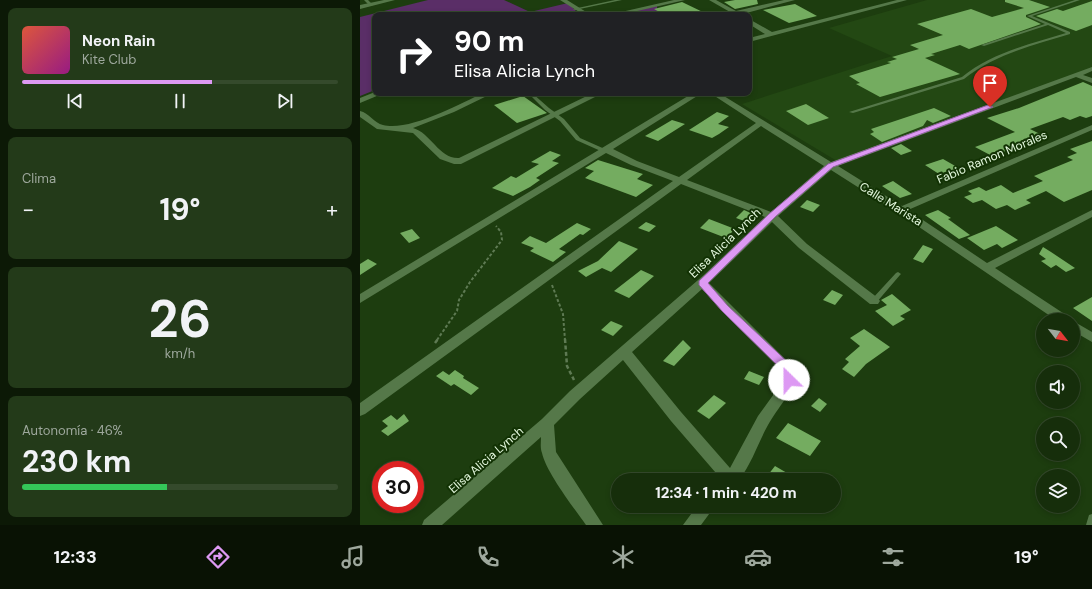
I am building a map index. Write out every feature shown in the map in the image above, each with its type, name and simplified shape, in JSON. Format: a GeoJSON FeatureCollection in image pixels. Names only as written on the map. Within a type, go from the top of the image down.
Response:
{"type":"FeatureCollection","features":[{"type":"Feature","properties":{"kind":"street"},"geometry":{"type":"LineString","coordinates":[[360,7],[392,0]]}},
{"type":"Feature","properties":{"kind":"street"},"geometry":{"type":"LineString","coordinates":[[563,0],[582,12]]}},
{"type":"Feature","properties":{"kind":"street"},"geometry":{"type":"LineString","coordinates":[[625,12],[682,0]]}},
{"type":"Feature","properties":{"kind":"street"},"geometry":{"type":"LineString","coordinates":[[712,0],[733,12]]}},
{"type":"Feature","properties":{"kind":"street"},"geometry":{"type":"LineString","coordinates":[[745,12],[792,0]]}},
{"type":"Feature","properties":{"kind":"street"},"geometry":{"type":"LineString","coordinates":[[868,0],[881,6]]}},
{"type":"Feature","properties":{"kind":"street"},"geometry":{"type":"LineString","coordinates":[[752,39],[904,0]]}},
{"type":"Feature","properties":{"kind":"street"},"geometry":{"type":"LineString","coordinates":[[752,23],[770,34]]}},
{"type":"Feature","properties":{"kind":"street","name":"Elisa Alicia Lynch"},"geometry":{"type":"LineString","coordinates":[[430,525],[547,423],[575,394],[703,283],[772,216],[830,166],[1092,69]]}},
{"type":"Feature","properties":{"kind":"street"},"geometry":{"type":"LineString","coordinates":[[1077,75],[1092,81]]}},
{"type":"Feature","properties":{"kind":"street"},"geometry":{"type":"LineString","coordinates":[[360,101],[372,96]]}},
{"type":"Feature","properties":{"kind":"street"},"geometry":{"type":"LineString","coordinates":[[401,129],[424,121],[482,96]]}},
{"type":"Feature","properties":{"kind":"street"},"geometry":{"type":"LineString","coordinates":[[360,113],[384,129],[414,131],[447,161],[453,162],[470,158],[593,96]]}},
{"type":"Feature","properties":{"kind":"street"},"geometry":{"type":"LineString","coordinates":[[360,300],[693,96]]}},
{"type":"Feature","properties":{"kind":"street","name":"Calle Marista"},"geometry":{"type":"LineString","coordinates":[[719,96],[902,210],[1055,313]]}},
{"type":"Feature","properties":{"kind":"street"},"geometry":{"type":"LineString","coordinates":[[360,410],[762,122]]}},
{"type":"Feature","properties":{"kind":"street","name":"Fabio Ramon Morales"},"geometry":{"type":"LineString","coordinates":[[902,210],[1092,127]]}},
{"type":"Feature","properties":{"kind":"street"},"geometry":{"type":"LineString","coordinates":[[606,150],[634,163],[772,216],[803,246],[874,301]]}},
{"type":"Feature","properties":{"kind":"street"},"geometry":{"type":"LineString","coordinates":[[987,267],[1092,213]]}},
{"type":"Feature","properties":{"kind":"street"},"geometry":{"type":"LineString","coordinates":[[703,283],[725,308],[790,371],[789,380],[763,420],[748,454],[735,473]]}},
{"type":"Feature","properties":{"kind":"street"},"geometry":{"type":"LineString","coordinates":[[1080,330],[1092,338]]}},
{"type":"Feature","properties":{"kind":"street"},"geometry":{"type":"LineString","coordinates":[[624,351],[645,380],[724,473]]}},
{"type":"Feature","properties":{"kind":"street"},"geometry":{"type":"LineString","coordinates":[[547,423],[549,453],[561,475],[595,525]]}},
{"type":"Feature","properties":{"kind":"street"},"geometry":{"type":"LineString","coordinates":[[691,525],[701,513]]}},
{"type":"Feature","properties":{"kind":"lane"},"geometry":{"type":"LineString","coordinates":[[366,0],[371,5]]}},
{"type":"Feature","properties":{"kind":"lane"},"geometry":{"type":"LineString","coordinates":[[576,9],[620,0]]}},
{"type":"Feature","properties":{"kind":"lane"},"geometry":{"type":"LineString","coordinates":[[851,112],[963,78],[970,70],[1012,52],[1069,33],[1029,16],[1078,0]]}},
{"type":"Feature","properties":{"kind":"lane"},"geometry":{"type":"LineString","coordinates":[[983,44],[1049,24]]}},
{"type":"Feature","properties":{"kind":"lane"},"geometry":{"type":"LineString","coordinates":[[533,96],[556,115],[578,139],[606,150]]}},
{"type":"Feature","properties":{"kind":"lane"},"geometry":{"type":"LineString","coordinates":[[874,301],[898,274]]}},
{"type":"Feature","properties":{"kind":"lane"},"geometry":{"type":"LineString","coordinates":[[1090,525],[1092,518]]}},
{"type":"Feature","properties":{"kind":"path"},"geometry":{"type":"LineString","coordinates":[[436,356],[434,348],[435,342],[457,311],[462,294],[502,240],[501,232],[490,220]]}},
{"type":"Feature","properties":{"kind":"path"},"geometry":{"type":"LineString","coordinates":[[550,274],[553,291],[563,318],[567,366],[575,382],[575,394]]}},
{"type":"Feature","properties":{"kind":"shaded area"},"geometry":{"type":"Polygon","coordinates":[[[428,0],[504,0],[530,12],[380,12],[428,0]]]}},
{"type":"Feature","properties":{"kind":"shaded area"},"geometry":{"type":"Polygon","coordinates":[[[927,0],[1092,0],[1092,69],[842,164],[742,104],[892,56],[829,28],[927,0]]]}},
{"type":"Feature","properties":{"kind":"shaded area"},"geometry":{"type":"Polygon","coordinates":[[[568,3],[577,12],[530,12],[568,3]]]}},
{"type":"Feature","properties":{"kind":"shaded area"},"geometry":{"type":"Polygon","coordinates":[[[657,6],[657,9],[661,12],[630,12],[657,6]]]}},
{"type":"Feature","properties":{"kind":"shaded area"},"geometry":{"type":"Polygon","coordinates":[[[372,14],[372,91],[360,96],[360,17],[372,14]]]}},
{"type":"Feature","properties":{"kind":"building"},"geometry":{"type":"Polygon","coordinates":[[[735,0],[757,0],[758,4],[735,9],[724,2],[735,0]]]}},
{"type":"Feature","properties":{"kind":"building"},"geometry":{"type":"Polygon","coordinates":[[[1005,0],[1029,0],[1050,7],[1026,15],[1026,17],[1041,24],[969,49],[960,45],[931,54],[935,55],[925,58],[960,74],[880,97],[856,84],[860,83],[849,76],[891,63],[887,62],[897,59],[892,57],[919,49],[910,45],[943,35],[917,24],[971,9],[992,17],[1024,8],[1005,2],[1005,0]]]}},
{"type":"Feature","properties":{"kind":"building"},"geometry":{"type":"Polygon","coordinates":[[[1092,1],[1092,25],[1076,31],[1036,16],[1057,9],[1063,11],[1092,1]]]}},
{"type":"Feature","properties":{"kind":"building"},"geometry":{"type":"Polygon","coordinates":[[[682,2],[703,12],[660,12],[654,9],[682,2]]]}},
{"type":"Feature","properties":{"kind":"building"},"geometry":{"type":"Polygon","coordinates":[[[795,4],[817,16],[789,23],[763,10],[795,4]]]}},
{"type":"Feature","properties":{"kind":"building"},"geometry":{"type":"Polygon","coordinates":[[[1083,82],[1092,86],[1092,116],[1086,118],[1080,116],[1070,120],[1063,117],[1030,129],[1046,137],[992,156],[975,147],[1015,132],[987,118],[1019,108],[1083,82]]]}},
{"type":"Feature","properties":{"kind":"building"},"geometry":{"type":"Polygon","coordinates":[[[523,96],[547,113],[517,123],[494,105],[523,96]]]}},
{"type":"Feature","properties":{"kind":"building"},"geometry":{"type":"Polygon","coordinates":[[[806,104],[829,118],[808,125],[786,111],[806,104]]]}},
{"type":"Feature","properties":{"kind":"building"},"geometry":{"type":"Polygon","coordinates":[[[934,108],[951,116],[933,123],[927,120],[923,126],[882,142],[870,134],[874,132],[871,129],[934,108]]]}},
{"type":"Feature","properties":{"kind":"building"},"geometry":{"type":"Polygon","coordinates":[[[717,112],[729,116],[718,124],[729,127],[719,134],[712,138],[689,130],[717,112]]]}},
{"type":"Feature","properties":{"kind":"building"},"geometry":{"type":"Polygon","coordinates":[[[672,120],[685,124],[658,141],[645,136],[672,120]]]}},
{"type":"Feature","properties":{"kind":"building"},"geometry":{"type":"Polygon","coordinates":[[[1092,141],[1092,190],[1064,202],[1046,191],[1026,200],[1031,203],[1015,210],[1007,205],[996,209],[982,200],[973,203],[964,197],[972,194],[968,191],[979,187],[986,191],[1001,185],[1013,193],[1043,181],[1034,176],[1073,160],[1067,157],[1077,153],[1070,149],[1092,141]]]}},
{"type":"Feature","properties":{"kind":"building"},"geometry":{"type":"Polygon","coordinates":[[[901,144],[912,151],[901,155],[891,148],[901,144]]]}},
{"type":"Feature","properties":{"kind":"building"},"geometry":{"type":"Polygon","coordinates":[[[550,151],[561,155],[552,161],[559,163],[536,178],[540,180],[530,187],[513,196],[492,188],[511,176],[516,178],[539,164],[531,162],[550,151]]]}},
{"type":"Feature","properties":{"kind":"building"},"geometry":{"type":"Polygon","coordinates":[[[943,159],[964,171],[954,175],[948,171],[939,174],[925,165],[943,159]]]}},
{"type":"Feature","properties":{"kind":"building"},"geometry":{"type":"Polygon","coordinates":[[[598,160],[643,174],[637,179],[653,185],[636,197],[585,178],[594,171],[585,168],[598,160]]]}},
{"type":"Feature","properties":{"kind":"building"},"geometry":{"type":"Polygon","coordinates":[[[893,181],[912,194],[900,198],[882,186],[893,181]]]}},
{"type":"Feature","properties":{"kind":"building"},"geometry":{"type":"Polygon","coordinates":[[[807,200],[820,205],[813,212],[800,207],[807,200]]]}},
{"type":"Feature","properties":{"kind":"building"},"geometry":{"type":"Polygon","coordinates":[[[744,210],[755,215],[747,222],[736,218],[744,210]]]}},
{"type":"Feature","properties":{"kind":"building"},"geometry":{"type":"Polygon","coordinates":[[[938,210],[951,218],[948,219],[970,235],[959,239],[925,215],[938,210]]]}},
{"type":"Feature","properties":{"kind":"building"},"geometry":{"type":"Polygon","coordinates":[[[709,219],[735,229],[726,238],[700,228],[709,219]]]}},
{"type":"Feature","properties":{"kind":"building"},"geometry":{"type":"Polygon","coordinates":[[[646,222],[656,226],[649,232],[638,228],[646,222]]]}},
{"type":"Feature","properties":{"kind":"building"},"geometry":{"type":"Polygon","coordinates":[[[577,223],[591,229],[583,235],[580,234],[559,249],[566,252],[553,262],[530,251],[534,248],[521,243],[530,236],[546,243],[577,223]]]}},
{"type":"Feature","properties":{"kind":"building"},"geometry":{"type":"Polygon","coordinates":[[[996,226],[1018,240],[1002,248],[997,244],[984,250],[967,238],[996,226]]]}},
{"type":"Feature","properties":{"kind":"building"},"geometry":{"type":"Polygon","coordinates":[[[412,229],[420,238],[409,243],[400,233],[412,229]]]}},
{"type":"Feature","properties":{"kind":"building"},"geometry":{"type":"Polygon","coordinates":[[[619,241],[638,249],[611,272],[602,268],[586,277],[578,271],[598,261],[619,241]]]}},
{"type":"Feature","properties":{"kind":"building"},"geometry":{"type":"Polygon","coordinates":[[[923,245],[933,249],[923,263],[913,259],[923,245]]]}},
{"type":"Feature","properties":{"kind":"building"},"geometry":{"type":"Polygon","coordinates":[[[1043,247],[1075,268],[1066,272],[1056,265],[1051,268],[1041,261],[1046,259],[1039,254],[1043,247]]]}},
{"type":"Feature","properties":{"kind":"building"},"geometry":{"type":"Polygon","coordinates":[[[368,259],[377,264],[360,275],[360,264],[368,259]]]}},
{"type":"Feature","properties":{"kind":"building"},"geometry":{"type":"Polygon","coordinates":[[[641,270],[654,276],[629,298],[614,291],[641,270]]]}},
{"type":"Feature","properties":{"kind":"building"},"geometry":{"type":"Polygon","coordinates":[[[832,290],[843,295],[835,305],[823,300],[832,290]]]}},
{"type":"Feature","properties":{"kind":"building"},"geometry":{"type":"Polygon","coordinates":[[[892,294],[911,310],[900,316],[905,319],[893,326],[875,311],[887,305],[881,300],[892,294]]]}},
{"type":"Feature","properties":{"kind":"building"},"geometry":{"type":"Polygon","coordinates":[[[1092,297],[1092,321],[1073,308],[1092,297]]]}},
{"type":"Feature","properties":{"kind":"building"},"geometry":{"type":"Polygon","coordinates":[[[611,321],[623,326],[613,336],[601,330],[611,321]]]}},
{"type":"Feature","properties":{"kind":"building"},"geometry":{"type":"Polygon","coordinates":[[[864,329],[890,347],[866,364],[854,377],[842,369],[849,362],[845,359],[860,346],[850,338],[864,329]]]}},
{"type":"Feature","properties":{"kind":"building"},"geometry":{"type":"Polygon","coordinates":[[[683,340],[691,348],[674,366],[663,361],[683,340]]]}},
{"type":"Feature","properties":{"kind":"building"},"geometry":{"type":"Polygon","coordinates":[[[455,370],[464,376],[463,378],[479,388],[471,395],[454,384],[451,386],[436,376],[443,371],[449,375],[455,370]]]}},
{"type":"Feature","properties":{"kind":"building"},"geometry":{"type":"Polygon","coordinates":[[[749,371],[764,377],[759,385],[744,379],[749,371]]]}},
{"type":"Feature","properties":{"kind":"building"},"geometry":{"type":"Polygon","coordinates":[[[714,395],[726,403],[709,419],[697,411],[714,395]]]}},
{"type":"Feature","properties":{"kind":"building"},"geometry":{"type":"Polygon","coordinates":[[[819,398],[827,404],[820,412],[811,406],[819,398]]]}},
{"type":"Feature","properties":{"kind":"building"},"geometry":{"type":"Polygon","coordinates":[[[404,414],[409,421],[388,436],[381,431],[388,426],[382,421],[391,415],[397,420],[404,414]]]}},
{"type":"Feature","properties":{"kind":"building"},"geometry":{"type":"Polygon","coordinates":[[[788,423],[821,441],[810,456],[776,438],[788,423]]]}},
{"type":"Feature","properties":{"kind":"building"},"geometry":{"type":"Polygon","coordinates":[[[775,466],[787,473],[770,473],[775,466]]]}},
{"type":"Feature","properties":{"kind":"route"},"geometry":{"type":"LineString","coordinates":[[789,380],[790,371],[725,308],[703,283],[738,251],[772,216],[830,166],[990,107]]}}]}
